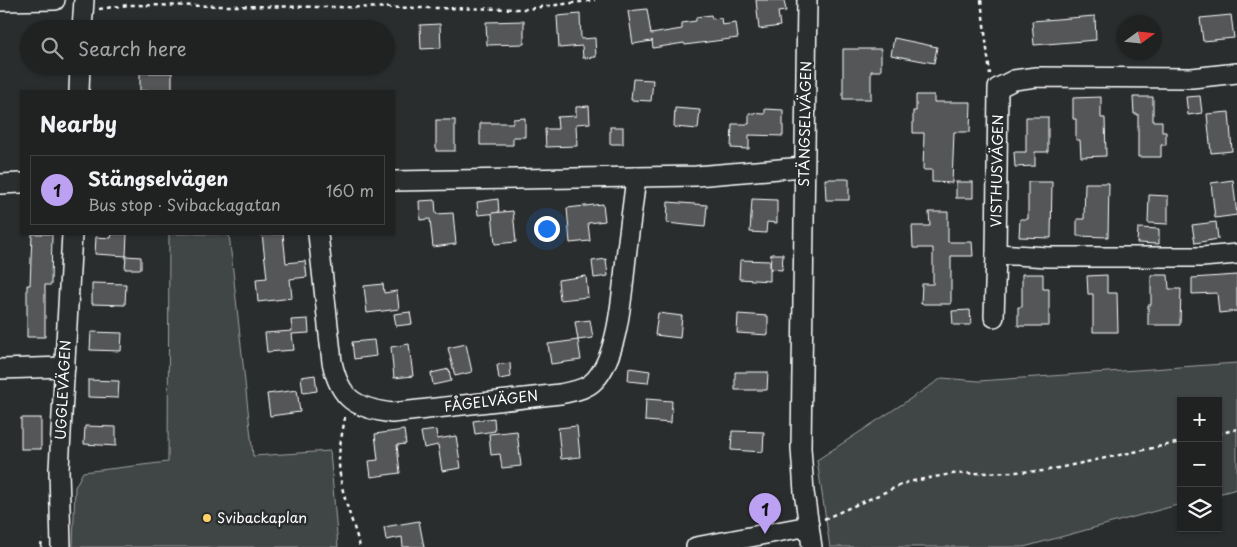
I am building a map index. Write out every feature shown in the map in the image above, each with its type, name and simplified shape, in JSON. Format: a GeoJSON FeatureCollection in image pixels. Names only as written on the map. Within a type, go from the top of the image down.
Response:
{"type":"FeatureCollection","features":[{"type":"Feature","properties":{"kind":"street"},"geometry":{"type":"LineString","coordinates":[[0,1],[55,0]]}},
{"type":"Feature","properties":{"kind":"street","name":"STÄNGSELVÄGEN"},"geometry":{"type":"LineString","coordinates":[[807,0],[800,448],[812,547]]}},
{"type":"Feature","properties":{"kind":"street"},"geometry":{"type":"LineString","coordinates":[[85,20],[91,5]]}},
{"type":"Feature","properties":{"kind":"street"},"geometry":{"type":"LineString","coordinates":[[998,88],[1014,80],[1036,77],[1192,78],[1237,73]]}},
{"type":"Feature","properties":{"kind":"street"},"geometry":{"type":"LineString","coordinates":[[79,90],[80,75]]}},
{"type":"Feature","properties":{"kind":"street","name":"VISTHUSVÄGEN"},"geometry":{"type":"LineString","coordinates":[[994,317],[998,88]]}},
{"type":"Feature","properties":{"kind":"street"},"geometry":{"type":"LineString","coordinates":[[395,181],[696,176],[804,167]]}},
{"type":"Feature","properties":{"kind":"street","name":"FÅGELVÄGEN"},"geometry":{"type":"LineString","coordinates":[[351,401],[365,407],[392,413],[560,394],[580,390],[594,381],[610,356],[621,305],[636,177]]}},
{"type":"Feature","properties":{"kind":"street"},"geometry":{"type":"LineString","coordinates":[[0,184],[20,183]]}},
{"type":"Feature","properties":{"kind":"street","name":"UGGLEVÄGEN"},"geometry":{"type":"LineString","coordinates":[[61,547],[59,469],[72,235]]}},
{"type":"Feature","properties":{"kind":"street"},"geometry":{"type":"LineString","coordinates":[[318,235],[332,362],[336,379],[351,401]]}},
{"type":"Feature","properties":{"kind":"street"},"geometry":{"type":"LineString","coordinates":[[996,254],[1048,257],[1202,257],[1237,254]]}},
{"type":"Feature","properties":{"kind":"street"},"geometry":{"type":"LineString","coordinates":[[0,368],[64,367]]}},
{"type":"Feature","properties":{"kind":"street"},"geometry":{"type":"LineString","coordinates":[[696,547],[809,526]]}},
{"type":"Feature","properties":{"kind":"path"},"geometry":{"type":"LineString","coordinates":[[91,5],[526,9],[595,0]]}},
{"type":"Feature","properties":{"kind":"path"},"geometry":{"type":"LineString","coordinates":[[981,0],[990,73],[998,88]]}},
{"type":"Feature","properties":{"kind":"path"},"geometry":{"type":"LineString","coordinates":[[351,401],[346,412],[339,461],[346,505],[360,547]]}},
{"type":"Feature","properties":{"kind":"path"},"geometry":{"type":"LineString","coordinates":[[1222,433],[1237,429]]}},
{"type":"Feature","properties":{"kind":"path"},"geometry":{"type":"LineString","coordinates":[[809,526],[908,482],[951,474],[1044,471],[1177,443]]}},
{"type":"Feature","properties":{"kind":"shaded area"},"geometry":{"type":"Polygon","coordinates":[[[169,235],[229,235],[253,456],[330,451],[338,547],[73,547],[75,487],[83,472],[168,462],[169,235]]]}},
{"type":"Feature","properties":{"kind":"shaded area"},"geometry":{"type":"Polygon","coordinates":[[[1237,363],[1237,489],[1222,493],[1222,397],[1177,397],[1177,505],[1024,547],[830,547],[817,460],[942,378],[979,381],[1237,363]]]}},
{"type":"Feature","properties":{"kind":"building"},"geometry":{"type":"Polygon","coordinates":[[[756,0],[784,0],[786,11],[778,12],[780,26],[759,29],[756,0]]]}},
{"type":"Feature","properties":{"kind":"building"},"geometry":{"type":"Polygon","coordinates":[[[647,9],[651,34],[682,29],[682,23],[696,21],[696,17],[711,15],[712,19],[721,18],[722,25],[736,23],[738,38],[653,48],[652,40],[633,44],[628,11],[647,9]]]}},
{"type":"Feature","properties":{"kind":"building"},"geometry":{"type":"Polygon","coordinates":[[[580,14],[581,39],[595,38],[596,57],[583,58],[582,46],[559,48],[557,16],[580,14]]]}},
{"type":"Feature","properties":{"kind":"building"},"geometry":{"type":"Polygon","coordinates":[[[1231,15],[1234,38],[1203,41],[1200,18],[1231,15]]]}},
{"type":"Feature","properties":{"kind":"building"},"geometry":{"type":"Polygon","coordinates":[[[1095,16],[1096,40],[1034,45],[1032,21],[1095,16]]]}},
{"type":"Feature","properties":{"kind":"building"},"geometry":{"type":"Polygon","coordinates":[[[524,21],[524,44],[487,45],[486,22],[524,21]]]}},
{"type":"Feature","properties":{"kind":"building"},"geometry":{"type":"Polygon","coordinates":[[[440,24],[441,48],[421,49],[420,25],[440,24]]]}},
{"type":"Feature","properties":{"kind":"building"},"geometry":{"type":"Polygon","coordinates":[[[894,38],[937,47],[934,63],[891,55],[894,38]]]}},
{"type":"Feature","properties":{"kind":"building"},"geometry":{"type":"Polygon","coordinates":[[[843,49],[881,49],[881,71],[871,71],[871,99],[843,99],[843,49]]]}},
{"type":"Feature","properties":{"kind":"building"},"geometry":{"type":"Polygon","coordinates":[[[140,75],[172,75],[172,90],[140,90],[140,75]]]}},
{"type":"Feature","properties":{"kind":"building"},"geometry":{"type":"Polygon","coordinates":[[[633,79],[653,80],[651,101],[631,100],[633,79]]]}},
{"type":"Feature","properties":{"kind":"building"},"geometry":{"type":"Polygon","coordinates":[[[916,95],[934,95],[934,102],[971,102],[970,132],[954,132],[952,183],[932,182],[932,170],[923,170],[924,133],[913,133],[913,111],[916,111],[916,95]]]}},
{"type":"Feature","properties":{"kind":"building"},"geometry":{"type":"Polygon","coordinates":[[[1200,96],[1202,113],[1188,115],[1186,97],[1200,96]]]}},
{"type":"Feature","properties":{"kind":"building"},"geometry":{"type":"Polygon","coordinates":[[[1101,97],[1101,118],[1105,118],[1106,156],[1081,157],[1080,140],[1076,140],[1076,119],[1073,119],[1073,98],[1101,97]]]}},
{"type":"Feature","properties":{"kind":"building"},"geometry":{"type":"Polygon","coordinates":[[[1133,97],[1153,97],[1153,121],[1162,121],[1162,132],[1166,132],[1166,145],[1161,145],[1161,157],[1138,157],[1138,114],[1134,114],[1133,97]]]}},
{"type":"Feature","properties":{"kind":"building"},"geometry":{"type":"Polygon","coordinates":[[[589,106],[590,123],[576,124],[577,146],[546,147],[545,129],[558,129],[557,117],[576,116],[576,107],[589,106]]]}},
{"type":"Feature","properties":{"kind":"building"},"geometry":{"type":"Polygon","coordinates":[[[675,108],[700,110],[698,129],[674,127],[675,108]]]}},
{"type":"Feature","properties":{"kind":"building"},"geometry":{"type":"Polygon","coordinates":[[[765,109],[783,110],[783,136],[749,135],[749,149],[731,148],[732,124],[749,124],[749,113],[765,114],[765,109]]]}},
{"type":"Feature","properties":{"kind":"building"},"geometry":{"type":"Polygon","coordinates":[[[1229,112],[1232,151],[1211,153],[1207,114],[1229,112]]]}},
{"type":"Feature","properties":{"kind":"building"},"geometry":{"type":"Polygon","coordinates":[[[1026,117],[1048,117],[1048,152],[1035,152],[1035,166],[1015,167],[1014,152],[1026,152],[1026,117]]]}},
{"type":"Feature","properties":{"kind":"building"},"geometry":{"type":"Polygon","coordinates":[[[525,118],[525,137],[513,137],[513,145],[480,145],[480,123],[513,123],[513,119],[525,118]]]}},
{"type":"Feature","properties":{"kind":"building"},"geometry":{"type":"Polygon","coordinates":[[[436,120],[455,120],[455,151],[436,151],[436,120]]]}},
{"type":"Feature","properties":{"kind":"building"},"geometry":{"type":"Polygon","coordinates":[[[610,127],[623,127],[623,144],[610,144],[610,127]]]}},
{"type":"Feature","properties":{"kind":"building"},"geometry":{"type":"Polygon","coordinates":[[[825,179],[849,179],[849,200],[826,200],[825,179]]]}},
{"type":"Feature","properties":{"kind":"building"},"geometry":{"type":"Polygon","coordinates":[[[1233,180],[1237,215],[1215,218],[1211,183],[1233,180]]]}},
{"type":"Feature","properties":{"kind":"building"},"geometry":{"type":"Polygon","coordinates":[[[956,182],[973,182],[973,198],[956,198],[956,182]]]}},
{"type":"Feature","properties":{"kind":"building"},"geometry":{"type":"Polygon","coordinates":[[[1028,182],[1052,182],[1051,238],[1019,237],[1020,219],[1028,219],[1028,182]]]}},
{"type":"Feature","properties":{"kind":"building"},"geometry":{"type":"Polygon","coordinates":[[[1085,183],[1109,183],[1108,237],[1077,236],[1077,219],[1084,219],[1085,183]]]}},
{"type":"Feature","properties":{"kind":"building"},"geometry":{"type":"Polygon","coordinates":[[[1149,195],[1168,196],[1168,224],[1148,223],[1149,195]]]}},
{"type":"Feature","properties":{"kind":"building"},"geometry":{"type":"Polygon","coordinates":[[[498,199],[499,213],[478,215],[477,202],[498,199]]]}},
{"type":"Feature","properties":{"kind":"building"},"geometry":{"type":"Polygon","coordinates":[[[752,199],[777,200],[777,223],[767,222],[766,233],[750,232],[752,199]]]}},
{"type":"Feature","properties":{"kind":"building"},"geometry":{"type":"Polygon","coordinates":[[[435,200],[436,214],[453,213],[456,244],[433,247],[430,219],[420,220],[419,201],[435,200]]]}},
{"type":"Feature","properties":{"kind":"building"},"geometry":{"type":"Polygon","coordinates":[[[668,202],[707,205],[705,227],[667,223],[668,202]]]}},
{"type":"Feature","properties":{"kind":"building"},"geometry":{"type":"Polygon","coordinates":[[[603,204],[605,221],[588,223],[590,241],[570,243],[567,208],[603,204]]]}},
{"type":"Feature","properties":{"kind":"building"},"geometry":{"type":"Polygon","coordinates":[[[513,211],[516,242],[495,244],[492,213],[513,211]]]}},
{"type":"Feature","properties":{"kind":"building"},"geometry":{"type":"Polygon","coordinates":[[[929,212],[948,212],[948,242],[972,242],[973,256],[951,256],[951,304],[921,304],[922,284],[933,284],[933,248],[913,248],[912,226],[930,226],[929,212]]]}},
{"type":"Feature","properties":{"kind":"building"},"geometry":{"type":"Polygon","coordinates":[[[1216,222],[1218,239],[1195,243],[1192,225],[1216,222]]]}},
{"type":"Feature","properties":{"kind":"building"},"geometry":{"type":"Polygon","coordinates":[[[1138,228],[1159,229],[1159,244],[1137,243],[1138,228]]]}},
{"type":"Feature","properties":{"kind":"building"},"geometry":{"type":"Polygon","coordinates":[[[32,235],[52,235],[51,285],[45,285],[45,337],[27,337],[27,285],[30,285],[32,235]]]}},
{"type":"Feature","properties":{"kind":"building"},"geometry":{"type":"Polygon","coordinates":[[[112,235],[127,235],[126,256],[95,254],[96,237],[111,238],[112,235]]]}},
{"type":"Feature","properties":{"kind":"building"},"geometry":{"type":"Polygon","coordinates":[[[262,235],[283,235],[286,263],[305,261],[307,277],[290,279],[292,298],[258,302],[256,279],[267,278],[262,235]]]}},
{"type":"Feature","properties":{"kind":"building"},"geometry":{"type":"Polygon","coordinates":[[[771,254],[783,254],[782,270],[770,269],[771,254]]]}},
{"type":"Feature","properties":{"kind":"building"},"geometry":{"type":"Polygon","coordinates":[[[126,256],[141,257],[141,269],[125,269],[126,256]]]}},
{"type":"Feature","properties":{"kind":"building"},"geometry":{"type":"Polygon","coordinates":[[[606,259],[608,276],[594,278],[592,261],[606,259]]]}},
{"type":"Feature","properties":{"kind":"building"},"geometry":{"type":"Polygon","coordinates":[[[740,260],[770,261],[770,281],[739,279],[740,260]]]}},
{"type":"Feature","properties":{"kind":"building"},"geometry":{"type":"Polygon","coordinates":[[[1022,274],[1043,274],[1043,289],[1049,289],[1049,326],[1018,326],[1018,307],[1022,307],[1022,274]]]}},
{"type":"Feature","properties":{"kind":"building"},"geometry":{"type":"Polygon","coordinates":[[[1107,275],[1107,293],[1117,293],[1118,332],[1093,332],[1093,294],[1088,294],[1087,276],[1107,275]]]}},
{"type":"Feature","properties":{"kind":"building"},"geometry":{"type":"Polygon","coordinates":[[[1151,275],[1168,275],[1169,289],[1181,289],[1180,325],[1148,325],[1148,305],[1151,305],[1151,275]]]}},
{"type":"Feature","properties":{"kind":"building"},"geometry":{"type":"Polygon","coordinates":[[[1237,275],[1237,311],[1219,313],[1217,293],[1192,294],[1192,278],[1237,275]]]}},
{"type":"Feature","properties":{"kind":"building"},"geometry":{"type":"Polygon","coordinates":[[[586,276],[588,297],[560,300],[558,280],[586,276]]]}},
{"type":"Feature","properties":{"kind":"building"},"geometry":{"type":"Polygon","coordinates":[[[92,283],[126,284],[125,305],[92,304],[92,283]]]}},
{"type":"Feature","properties":{"kind":"building"},"geometry":{"type":"Polygon","coordinates":[[[383,284],[384,293],[397,291],[399,309],[367,313],[364,286],[383,284]]]}},
{"type":"Feature","properties":{"kind":"building"},"geometry":{"type":"Polygon","coordinates":[[[970,310],[971,325],[953,325],[952,311],[970,310]]]}},
{"type":"Feature","properties":{"kind":"building"},"geometry":{"type":"Polygon","coordinates":[[[410,312],[412,324],[396,326],[394,314],[410,312]]]}},
{"type":"Feature","properties":{"kind":"building"},"geometry":{"type":"Polygon","coordinates":[[[658,313],[682,316],[680,338],[655,335],[658,313]]]}},
{"type":"Feature","properties":{"kind":"building"},"geometry":{"type":"Polygon","coordinates":[[[738,314],[768,316],[768,335],[737,333],[738,314]]]}},
{"type":"Feature","properties":{"kind":"building"},"geometry":{"type":"Polygon","coordinates":[[[308,319],[309,333],[292,334],[294,350],[267,352],[265,333],[292,331],[291,320],[308,319]]]}},
{"type":"Feature","properties":{"kind":"building"},"geometry":{"type":"Polygon","coordinates":[[[590,320],[593,338],[578,340],[575,322],[590,320]]]}},
{"type":"Feature","properties":{"kind":"building"},"geometry":{"type":"Polygon","coordinates":[[[91,332],[122,333],[121,351],[90,350],[91,332]]]}},
{"type":"Feature","properties":{"kind":"building"},"geometry":{"type":"Polygon","coordinates":[[[374,340],[376,356],[354,359],[352,342],[374,340]]]}},
{"type":"Feature","properties":{"kind":"building"},"geometry":{"type":"Polygon","coordinates":[[[578,340],[581,360],[551,364],[548,344],[578,340]]]}},
{"type":"Feature","properties":{"kind":"building"},"geometry":{"type":"Polygon","coordinates":[[[409,344],[413,376],[394,378],[391,347],[409,344]]]}},
{"type":"Feature","properties":{"kind":"building"},"geometry":{"type":"Polygon","coordinates":[[[466,344],[472,372],[455,376],[448,348],[466,344]]]}},
{"type":"Feature","properties":{"kind":"building"},"geometry":{"type":"Polygon","coordinates":[[[510,363],[511,377],[499,379],[497,365],[510,363]]]}},
{"type":"Feature","properties":{"kind":"building"},"geometry":{"type":"Polygon","coordinates":[[[629,368],[650,371],[648,383],[628,381],[629,368]]]}},
{"type":"Feature","properties":{"kind":"building"},"geometry":{"type":"Polygon","coordinates":[[[449,369],[451,381],[433,385],[431,373],[449,369]]]}},
{"type":"Feature","properties":{"kind":"building"},"geometry":{"type":"Polygon","coordinates":[[[735,372],[768,372],[767,390],[735,390],[735,372]]]}},
{"type":"Feature","properties":{"kind":"building"},"geometry":{"type":"Polygon","coordinates":[[[315,375],[317,391],[303,393],[301,377],[315,375]]]}},
{"type":"Feature","properties":{"kind":"building"},"geometry":{"type":"Polygon","coordinates":[[[88,380],[119,381],[118,398],[88,397],[88,380]]]}},
{"type":"Feature","properties":{"kind":"building"},"geometry":{"type":"Polygon","coordinates":[[[297,390],[300,412],[270,416],[267,394],[297,390]]]}},
{"type":"Feature","properties":{"kind":"building"},"geometry":{"type":"Polygon","coordinates":[[[646,399],[672,401],[671,423],[645,421],[646,399]]]}},
{"type":"Feature","properties":{"kind":"building"},"geometry":{"type":"Polygon","coordinates":[[[21,418],[41,418],[41,449],[21,449],[21,418]]]}},
{"type":"Feature","properties":{"kind":"building"},"geometry":{"type":"Polygon","coordinates":[[[494,418],[495,431],[475,434],[473,421],[494,418]]]}},
{"type":"Feature","properties":{"kind":"building"},"geometry":{"type":"Polygon","coordinates":[[[85,426],[116,427],[116,446],[84,444],[85,426]]]}},
{"type":"Feature","properties":{"kind":"building"},"geometry":{"type":"Polygon","coordinates":[[[577,426],[580,457],[561,459],[558,428],[577,426]]]}},
{"type":"Feature","properties":{"kind":"building"},"geometry":{"type":"Polygon","coordinates":[[[404,430],[406,444],[397,445],[400,473],[371,477],[369,461],[378,460],[375,434],[404,430]]]}},
{"type":"Feature","properties":{"kind":"building"},"geometry":{"type":"Polygon","coordinates":[[[436,430],[437,439],[456,436],[461,468],[442,471],[438,445],[424,448],[421,432],[436,430]]]}},
{"type":"Feature","properties":{"kind":"building"},"geometry":{"type":"Polygon","coordinates":[[[517,431],[521,466],[502,468],[500,454],[491,455],[489,434],[517,431]]]}},
{"type":"Feature","properties":{"kind":"building"},"geometry":{"type":"Polygon","coordinates":[[[732,431],[764,432],[763,452],[731,450],[732,431]]]}},
{"type":"Feature","properties":{"kind":"building"},"geometry":{"type":"Polygon","coordinates":[[[419,521],[424,547],[403,547],[402,537],[386,540],[384,527],[419,521]]]}},
{"type":"Feature","properties":{"kind":"place","name":"Svibackaplan"},"geometry":{"type":"Point","coordinates":[207,518]}},
{"type":"Feature","properties":{"kind":"place","name":"Stängselvägen"},"geometry":{"type":"Point","coordinates":[765,534]}}]}
